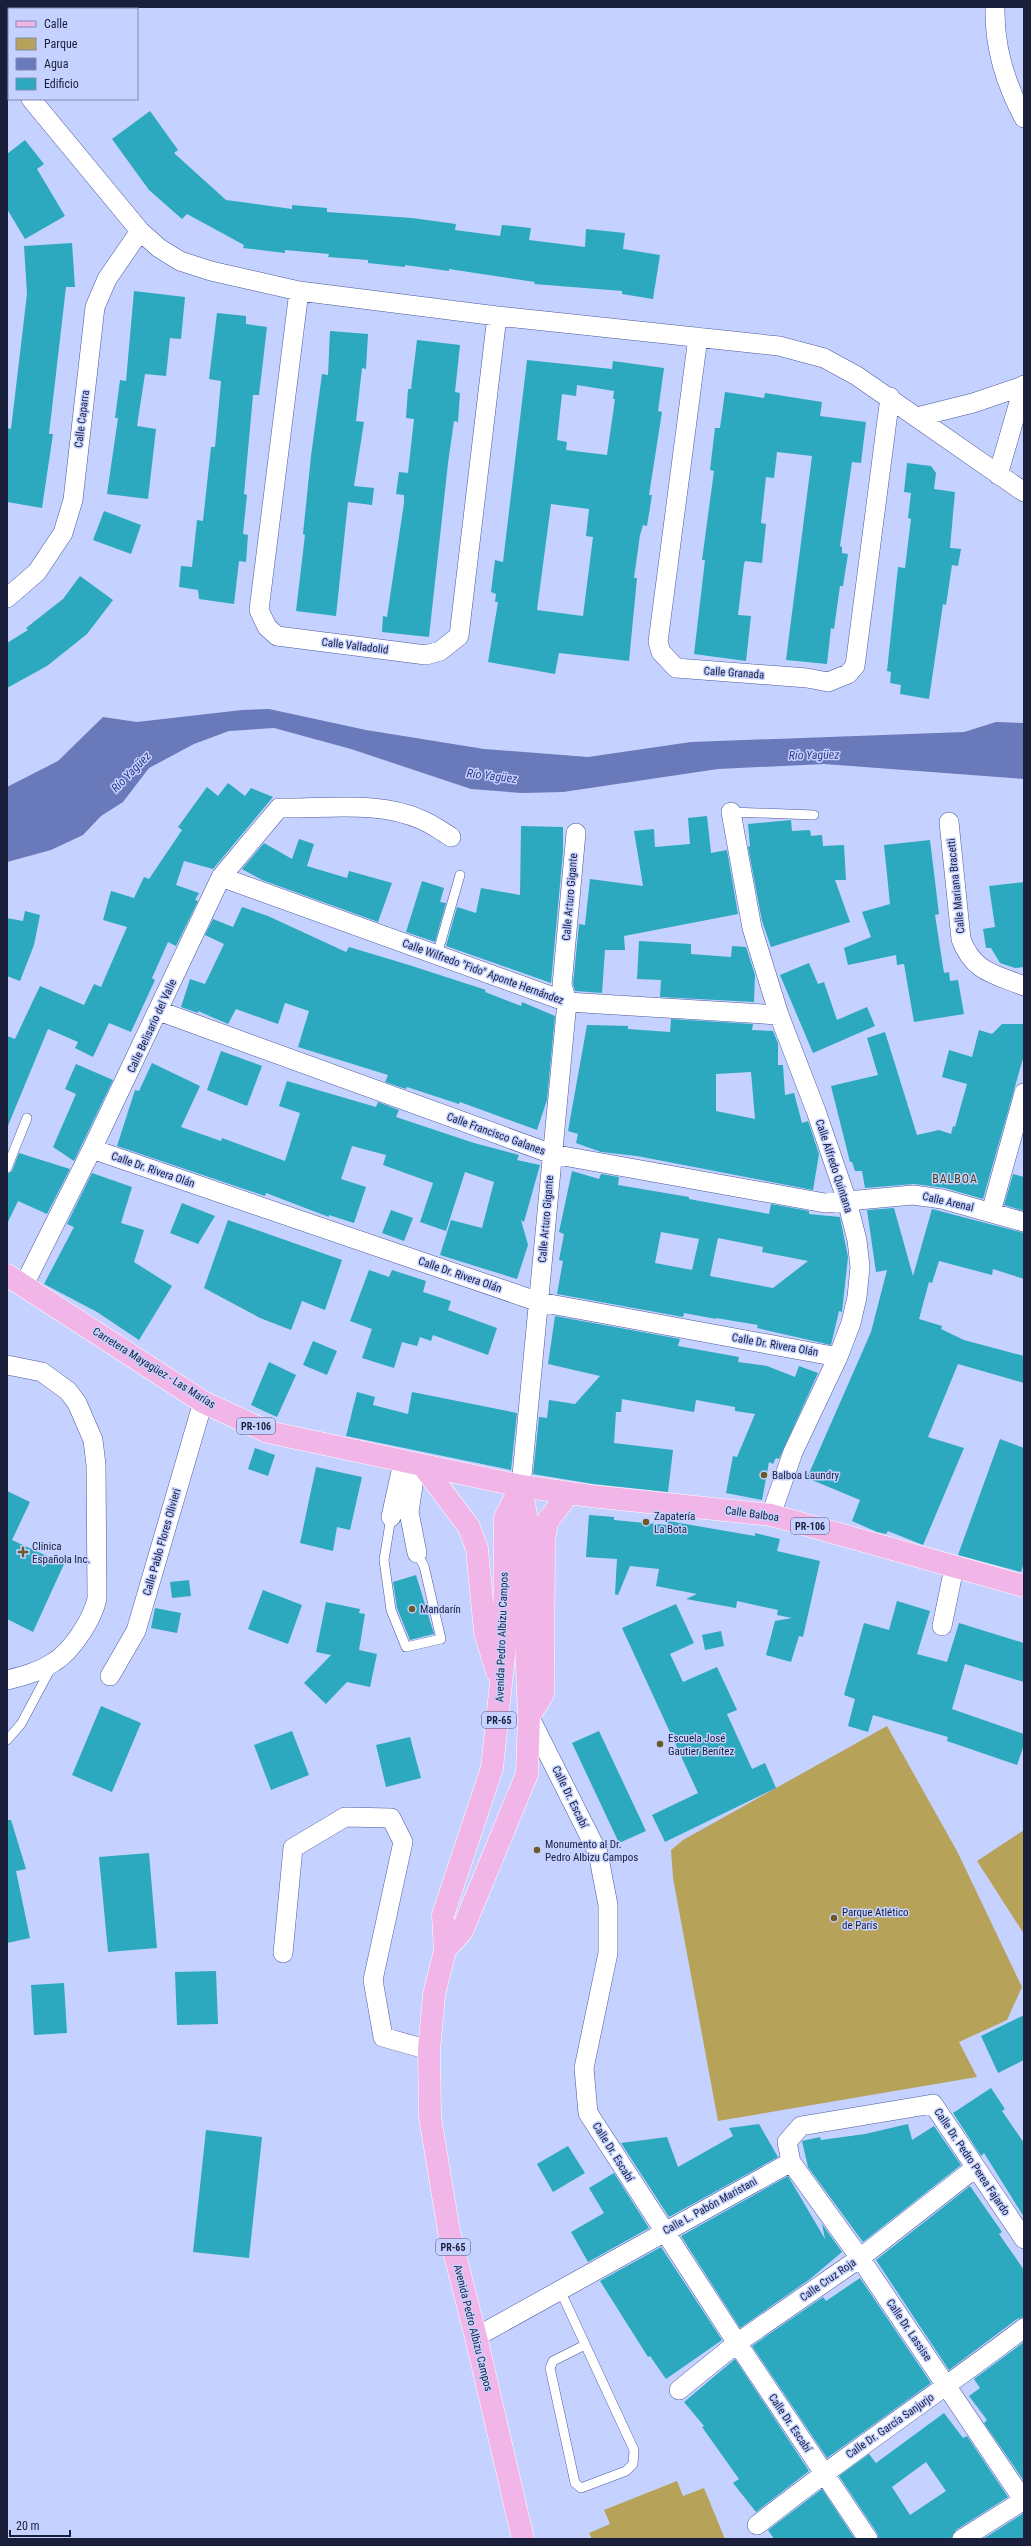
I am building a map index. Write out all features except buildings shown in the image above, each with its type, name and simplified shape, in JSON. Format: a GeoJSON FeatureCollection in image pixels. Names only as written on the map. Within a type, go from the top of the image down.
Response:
{"type":"FeatureCollection","features":[{"type":"Feature","properties":{"kind":"main road","name":"Carretera Mayagüez - Las Marías"},"geometry":{"type":"LineString","coordinates":[[15,1280],[203,1402],[268,1432],[521,1486]]}},
{"type":"Feature","properties":{"kind":"main road"},"geometry":{"type":"LineString","coordinates":[[414,1464],[469,1527],[477,1549],[485,1632],[501,1684]]}},
{"type":"Feature","properties":{"kind":"main road","name":"Calle Balboa"},"geometry":{"type":"LineString","coordinates":[[521,1486],[569,1493],[771,1515],[954,1568],[1024,1586]]}},
{"type":"Feature","properties":{"kind":"main road","name":"Avenida Pedro Albizu Campos"},"geometry":{"type":"LineString","coordinates":[[445,1950],[462,1931],[527,1774],[529,1716],[526,1644],[527,1521],[521,1486]]}},
{"type":"Feature","properties":{"kind":"main road","name":"Avenida Pedro Albizu Campos"},"geometry":{"type":"LineString","coordinates":[[521,1486],[505,1518],[501,1684],[492,1768],[444,1915],[445,1950],[434,1995],[429,2050],[430,2117],[448,2232],[476,2337],[523,2539]]}},
{"type":"Feature","properties":{"kind":"main road"},"geometry":{"type":"LineString","coordinates":[[529,1716],[544,1694],[544,1541],[547,1522],[569,1493]]}},
{"type":"Feature","properties":{"kind":"street"},"geometry":{"type":"LineString","coordinates":[[994,7],[999,58],[1008,89],[1024,118]]}},
{"type":"Feature","properties":{"kind":"street"},"geometry":{"type":"LineString","coordinates":[[32,100],[140,231],[160,248],[180,261],[211,271],[299,291],[497,316],[779,346],[824,358],[857,376],[890,397],[1024,492]]}},
{"type":"Feature","properties":{"kind":"street","name":"Calle Caparra"},"geometry":{"type":"LineString","coordinates":[[7,598],[37,572],[63,533],[73,500],[95,307],[107,279],[140,231]]}},
{"type":"Feature","properties":{"kind":"street","name":"Calle Valladolid"},"geometry":{"type":"LineString","coordinates":[[299,291],[259,610],[267,627],[277,636],[426,655],[440,651],[459,636],[497,316]]}},
{"type":"Feature","properties":{"kind":"street","name":"Calle Granada"},"geometry":{"type":"LineString","coordinates":[[698,337],[658,642],[661,652],[669,664],[676,668],[807,678],[828,682],[848,674],[855,666],[890,397]]}},
{"type":"Feature","properties":{"kind":"street"},"geometry":{"type":"LineString","coordinates":[[917,417],[973,403],[1024,385]]}},
{"type":"Feature","properties":{"kind":"street"},"geometry":{"type":"LineString","coordinates":[[998,475],[1024,385]]}},
{"type":"Feature","properties":{"kind":"street","name":"Calle Belisario del Valle"},"geometry":{"type":"LineString","coordinates":[[15,1280],[92,1149],[159,1011],[221,877],[278,808],[356,808],[396,812],[421,820],[451,837]]}},
{"type":"Feature","properties":{"kind":"street","name":"Calle Alfredo Quintana"},"geometry":{"type":"LineString","coordinates":[[731,812],[752,928],[779,1015],[816,1111],[847,1201],[857,1240],[860,1267],[857,1297],[851,1323],[838,1357],[793,1452],[771,1515]]}},
{"type":"Feature","properties":{"kind":"street","name":"Calle Mariana Bracetti"},"geometry":{"type":"LineString","coordinates":[[949,822],[961,939],[966,954],[983,970],[1024,986]]}},
{"type":"Feature","properties":{"kind":"street","name":"Calle Arturo Gigante"},"geometry":{"type":"LineString","coordinates":[[521,1486],[567,1002],[562,985],[576,833]]}},
{"type":"Feature","properties":{"kind":"street","name":"Calle Wilfredo \"Fido\" Aponte Hernández"},"geometry":{"type":"LineString","coordinates":[[221,877],[567,1002],[779,1015]]}},
{"type":"Feature","properties":{"kind":"street","name":"Calle Francisco Galanes"},"geometry":{"type":"LineString","coordinates":[[159,1011],[552,1154],[825,1202],[847,1201]]}},
{"type":"Feature","properties":{"kind":"street"},"geometry":{"type":"LineString","coordinates":[[991,1212],[1024,1093]]}},
{"type":"Feature","properties":{"kind":"street","name":"Calle Dr. Rivera Olán"},"geometry":{"type":"LineString","coordinates":[[92,1149],[539,1302],[838,1357]]}},
{"type":"Feature","properties":{"kind":"street","name":"Calle Arenal"},"geometry":{"type":"LineString","coordinates":[[847,1201],[913,1194],[942,1199],[1024,1222]]}},
{"type":"Feature","properties":{"kind":"street"},"geometry":{"type":"LineString","coordinates":[[7,1365],[42,1372],[68,1391],[77,1403],[92,1440],[96,1465],[97,1599],[94,1613],[78,1637],[55,1662],[30,1674],[7,1680]]}},
{"type":"Feature","properties":{"kind":"street","name":"Calle Pablo Flores Olivieri"},"geometry":{"type":"LineString","coordinates":[[110,1676],[136,1630],[203,1402]]}},
{"type":"Feature","properties":{"kind":"street"},"geometry":{"type":"LineString","coordinates":[[390,1518],[414,1464]]}},
{"type":"Feature","properties":{"kind":"street"},"geometry":{"type":"LineString","coordinates":[[414,1464],[409,1512],[417,1553]]}},
{"type":"Feature","properties":{"kind":"street"},"geometry":{"type":"LineString","coordinates":[[942,1626],[954,1568]]}},
{"type":"Feature","properties":{"kind":"street","name":"Calle Dr. Escabí"},"geometry":{"type":"LineString","coordinates":[[529,1716],[598,1853],[608,1905],[608,1953],[584,2068],[588,2113],[737,2343],[868,2539]]}},
{"type":"Feature","properties":{"kind":"street"},"geometry":{"type":"LineString","coordinates":[[283,1953],[293,1848],[345,1816],[391,1818],[404,1842],[373,1980],[383,2037],[429,2050]]}},
{"type":"Feature","properties":{"kind":"street","name":"Calle Dr. Pedro Perea Fajardo"},"geometry":{"type":"LineString","coordinates":[[791,2162],[787,2142],[801,2126],[934,2104],[975,2168],[1024,2239]]}},
{"type":"Feature","properties":{"kind":"street","name":"Calle L. Pabón Maristani"},"geometry":{"type":"LineString","coordinates":[[476,2337],[664,2231],[791,2162]]}},
{"type":"Feature","properties":{"kind":"street","name":"Calle Dr. Lassise"},"geometry":{"type":"LineString","coordinates":[[791,2162],[860,2258],[1024,2501]]}},
{"type":"Feature","properties":{"kind":"street","name":"Calle Cruz Roja"},"geometry":{"type":"LineString","coordinates":[[679,2390],[737,2343],[860,2258],[975,2168]]}},
{"type":"Feature","properties":{"kind":"street","name":"Calle Dr. García Sanjurjo"},"geometry":{"type":"LineString","coordinates":[[757,2525],[823,2473],[947,2386],[1024,2328]]}},
{"type":"Feature","properties":{"kind":"street"},"geometry":{"type":"LineString","coordinates":[[962,2539],[1024,2501]]}},
{"type":"Feature","properties":{"kind":"lane"},"geometry":{"type":"LineString","coordinates":[[731,812],[814,815]]}},
{"type":"Feature","properties":{"kind":"lane"},"geometry":{"type":"LineString","coordinates":[[437,955],[460,875]]}},
{"type":"Feature","properties":{"kind":"lane"},"geometry":{"type":"LineString","coordinates":[[7,1168],[27,1118]]}},
{"type":"Feature","properties":{"kind":"lane"},"geometry":{"type":"LineString","coordinates":[[390,1518],[384,1560],[391,1610],[406,1648],[441,1639],[424,1566],[417,1553]]}},
{"type":"Feature","properties":{"kind":"lane"},"geometry":{"type":"LineString","coordinates":[[7,1740],[21,1724],[55,1662]]}},
{"type":"Feature","properties":{"kind":"lane"},"geometry":{"type":"LineString","coordinates":[[560,2291],[634,2450],[633,2464],[626,2471],[581,2488],[575,2483],[550,2368],[553,2361],[585,2345]]}},
{"type":"Feature","properties":{"kind":"green space","name":"Parque Atlético de París"},"geometry":{"type":"Polygon","coordinates":[[[887,1726],[958,1853],[1022,1987],[1007,2020],[959,2042],[977,2077],[718,2121],[673,1878],[671,1850],[683,1840],[887,1726]]]}},
{"type":"Feature","properties":{"kind":"green space"},"geometry":{"type":"Polygon","coordinates":[[[1024,1830],[1024,1934],[977,1861],[1024,1830]]]}},
{"type":"Feature","properties":{"kind":"green space"},"geometry":{"type":"Polygon","coordinates":[[[677,2481],[683,2496],[704,2488],[725,2539],[592,2539],[589,2533],[610,2524],[604,2510],[677,2481]]]}},
{"type":"Feature","properties":{"kind":"water","name":"Río Yagüez"},"geometry":{"type":"Polygon","coordinates":[[[269,709],[366,730],[484,749],[588,757],[691,742],[964,732],[996,722],[1024,723],[1024,779],[824,764],[718,769],[563,792],[522,793],[471,789],[351,749],[274,728],[229,731],[194,744],[149,768],[123,802],[101,816],[83,835],[51,850],[7,862],[7,787],[58,761],[103,717],[137,722],[242,710],[269,709]]]}},
{"type":"Feature","properties":{"kind":"place","name":"Balboa Laundry"},"geometry":{"type":"Point","coordinates":[764,1475]}},
{"type":"Feature","properties":{"kind":"place","name":"Zapatería La Bota"},"geometry":{"type":"Point","coordinates":[646,1522]}},
{"type":"Feature","properties":{"kind":"place","name":"Clínica Española Inc."},"geometry":{"type":"Point","coordinates":[23,1552]}},
{"type":"Feature","properties":{"kind":"place","name":"Mandarín"},"geometry":{"type":"Point","coordinates":[412,1609]}},
{"type":"Feature","properties":{"kind":"place","name":"Escuela José Gautier Benítez"},"geometry":{"type":"Point","coordinates":[660,1744]}},
{"type":"Feature","properties":{"kind":"place","name":"Monumento al Dr. Pedro Albizu Campos"},"geometry":{"type":"Point","coordinates":[537,1850]}},
{"type":"Feature","properties":{"kind":"place","name":"Parque Atlético de París"},"geometry":{"type":"Point","coordinates":[834,1918]}},
{"type":"Feature","properties":{"kind":"district","name":"BALBOA"},"geometry":{"type":"Point","coordinates":[955,1179]}}]}
